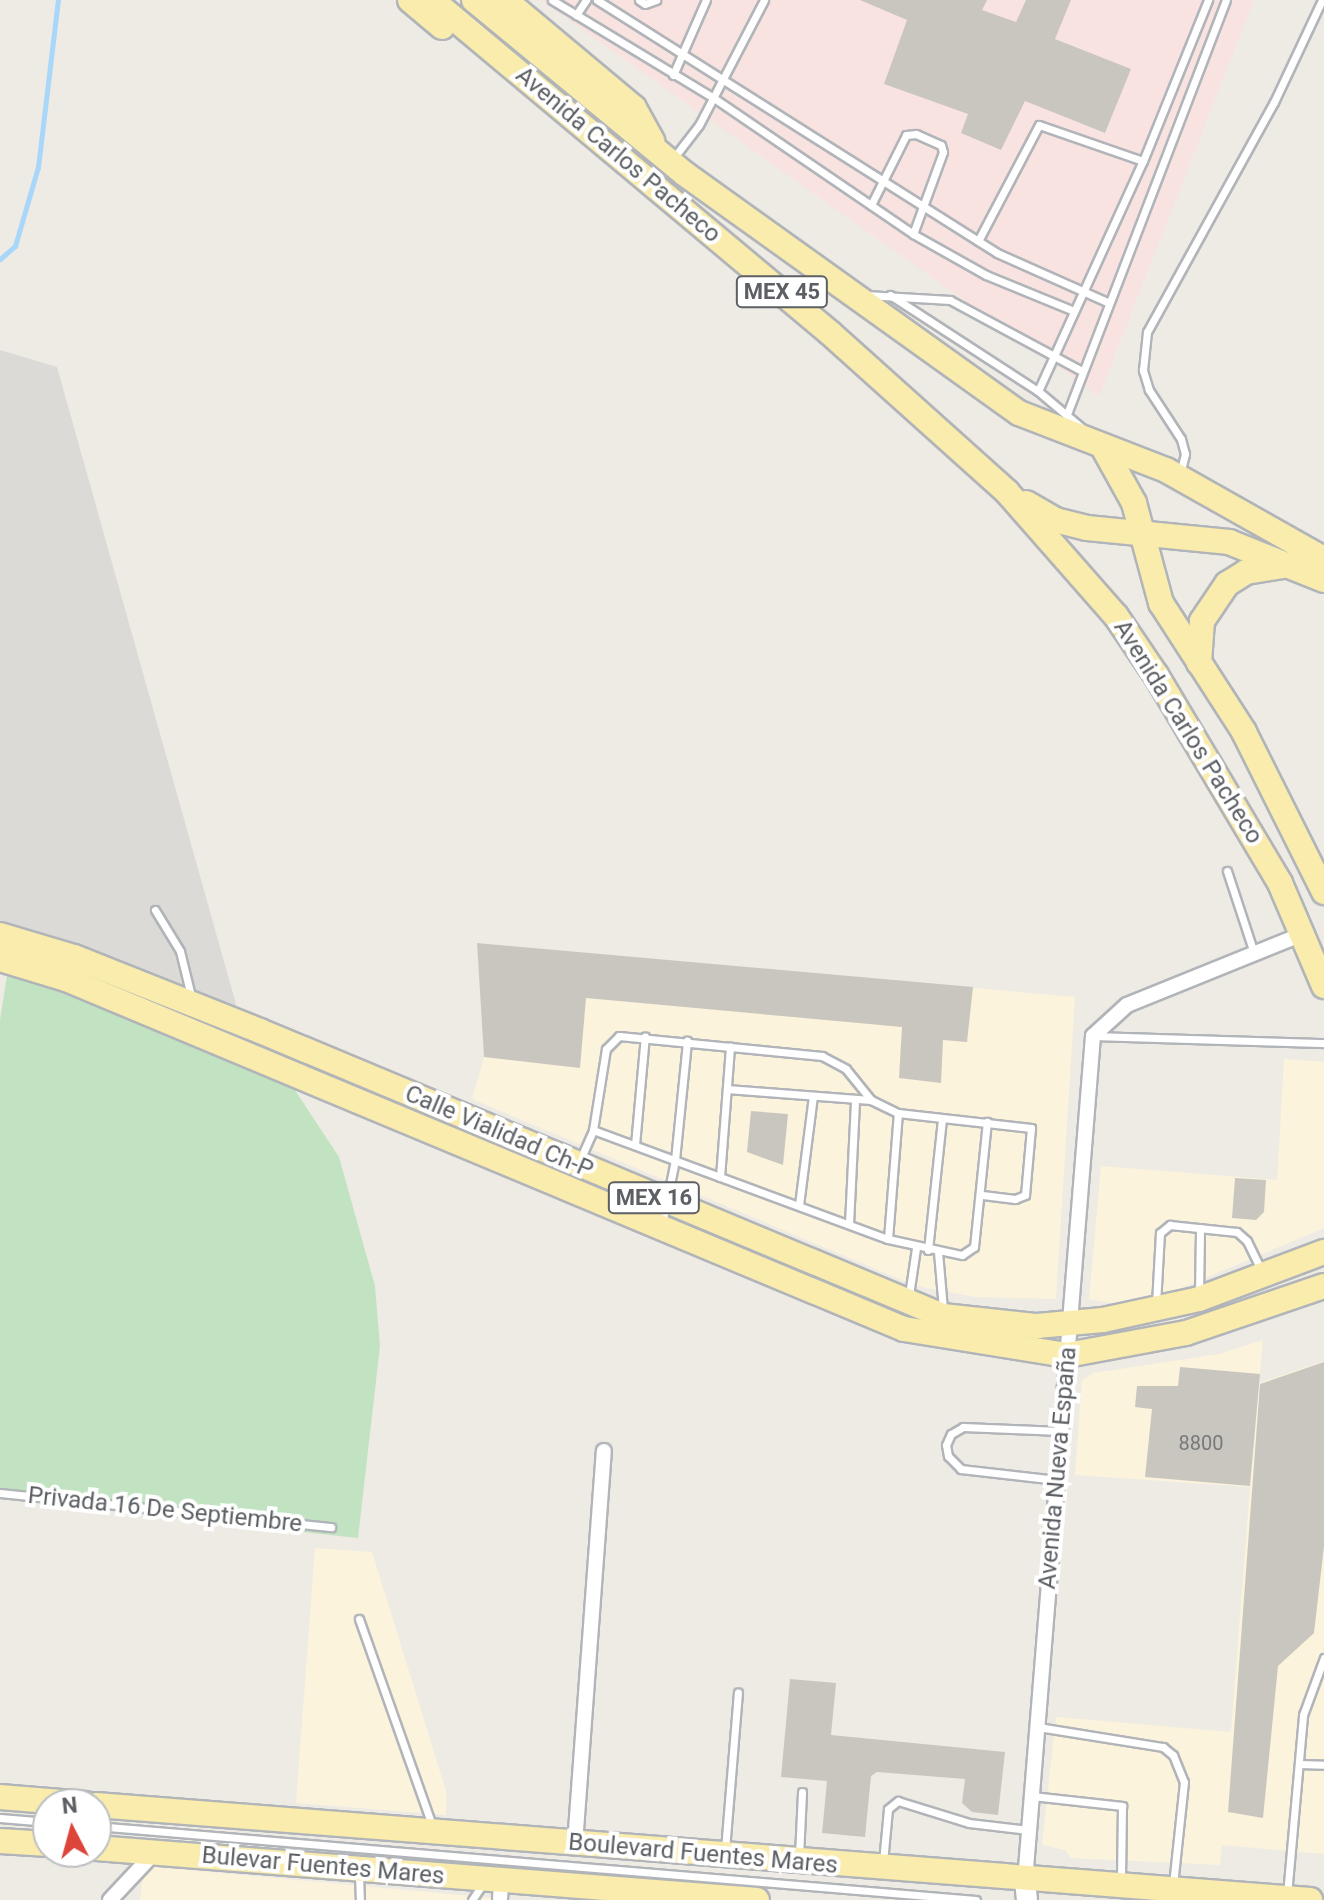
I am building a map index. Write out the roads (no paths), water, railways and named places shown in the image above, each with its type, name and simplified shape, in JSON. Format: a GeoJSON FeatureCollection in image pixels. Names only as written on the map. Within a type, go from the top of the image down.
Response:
{"type":"FeatureCollection","features":[{"type":"Feature","properties":{"kind":"main road"},"geometry":{"type":"LineString","coordinates":[[410,0],[605,162],[724,242]]}},
{"type":"Feature","properties":{"kind":"main road","name":"Avenida Carlos Pacheco"},"geometry":{"type":"LineString","coordinates":[[432,0],[724,242],[1007,492],[1116,616],[1148,663],[1223,781],[1305,933],[1324,986]]}},
{"type":"Feature","properties":{"kind":"main road","name":"Avenida Carlos Pacheco"},"geometry":{"type":"LineString","coordinates":[[474,0],[664,156],[848,295],[1019,413],[1104,449],[1134,503],[1161,603],[1275,788],[1324,892]]}},
{"type":"Feature","properties":{"kind":"main road"},"geometry":{"type":"LineString","coordinates":[[505,0],[634,108],[664,156],[622,158]]}},
{"type":"Feature","properties":{"kind":"main road"},"geometry":{"type":"LineString","coordinates":[[1104,449],[1179,478],[1324,559]]}},
{"type":"Feature","properties":{"kind":"main road"},"geometry":{"type":"LineString","coordinates":[[1007,492],[1055,520],[1087,528],[1140,529],[1229,542],[1324,580]]}},
{"type":"Feature","properties":{"kind":"main road"},"geometry":{"type":"LineString","coordinates":[[1200,666],[1202,621],[1227,584],[1246,572],[1290,565]]}},
{"type":"Feature","properties":{"kind":"main road","name":"Calle Vialidad Ch-P"},"geometry":{"type":"LineString","coordinates":[[0,935],[74,957],[578,1165],[665,1216]]}},
{"type":"Feature","properties":{"kind":"main road","name":"Calle Vialidad Ch-P"},"geometry":{"type":"LineString","coordinates":[[0,959],[66,979],[567,1188],[665,1216],[906,1317],[944,1327],[1067,1355],[1140,1344],[1234,1317],[1324,1286]]}},
{"type":"Feature","properties":{"kind":"main road","name":"Calle Vialidad Ch-P"},"geometry":{"type":"LineString","coordinates":[[944,1327],[1070,1324],[1156,1310],[1199,1299],[1324,1252]]}},
{"type":"Feature","properties":{"kind":"main road"},"geometry":{"type":"LineString","coordinates":[[1234,1317],[1324,1302]]}},
{"type":"Feature","properties":{"kind":"main road"},"geometry":{"type":"LineString","coordinates":[[0,1797],[32,1800]]}},
{"type":"Feature","properties":{"kind":"main road","name":"Boulevard Fuentes Mares"},"geometry":{"type":"LineString","coordinates":[[112,1806],[883,1868],[1026,1890],[1121,1888],[1298,1899]]}},
{"type":"Feature","properties":{"kind":"main road"},"geometry":{"type":"LineString","coordinates":[[0,1841],[32,1843]]}},
{"type":"Feature","properties":{"kind":"main road","name":"Bulevar Fuentes Mares"},"geometry":{"type":"LineString","coordinates":[[112,1849],[359,1868],[490,1891],[606,1895]]}},
{"type":"Feature","properties":{"kind":"main road","name":"Boulevard Fuentes Mares"},"geometry":{"type":"LineString","coordinates":[[606,1895],[757,1900]]}},
{"type":"Feature","properties":{"kind":"street"},"geometry":{"type":"LineString","coordinates":[[1093,1036],[1127,1005],[1305,933]]}},
{"type":"Feature","properties":{"kind":"street","name":"Avenida Nueva España"},"geometry":{"type":"LineString","coordinates":[[1026,1890],[1093,1036]]}},
{"type":"Feature","properties":{"kind":"street"},"geometry":{"type":"LineString","coordinates":[[575,1844],[604,1451]]}},
{"type":"Feature","properties":{"kind":"street"},"geometry":{"type":"LineString","coordinates":[[110,1900],[156,1851]]}},
{"type":"Feature","properties":{"kind":"lane"},"geometry":{"type":"LineString","coordinates":[[552,0],[714,98],[913,234],[986,275],[1074,311]]}},
{"type":"Feature","properties":{"kind":"lane"},"geometry":{"type":"LineString","coordinates":[[576,15],[586,0]]}},
{"type":"Feature","properties":{"kind":"lane"},"geometry":{"type":"LineString","coordinates":[[597,0],[978,241],[1107,302]]}},
{"type":"Feature","properties":{"kind":"lane"},"geometry":{"type":"LineString","coordinates":[[639,0],[645,4],[656,0]]}},
{"type":"Feature","properties":{"kind":"lane"},"geometry":{"type":"LineString","coordinates":[[673,75],[706,0]]}},
{"type":"Feature","properties":{"kind":"lane"},"geometry":{"type":"LineString","coordinates":[[664,156],[714,98],[764,0]]}},
{"type":"Feature","properties":{"kind":"lane"},"geometry":{"type":"LineString","coordinates":[[1038,391],[1143,161],[1208,0]]}},
{"type":"Feature","properties":{"kind":"lane"},"geometry":{"type":"LineString","coordinates":[[1067,414],[1107,302],[1226,0]]}},
{"type":"Feature","properties":{"kind":"lane"},"geometry":{"type":"LineString","coordinates":[[1179,478],[1184,446],[1149,390],[1143,370],[1147,332],[1274,102],[1322,0]]}},
{"type":"Feature","properties":{"kind":"lane"},"geometry":{"type":"LineString","coordinates":[[978,241],[1039,125],[1143,161]]}},
{"type":"Feature","properties":{"kind":"lane"},"geometry":{"type":"LineString","coordinates":[[871,205],[906,135],[916,134],[941,145],[943,152],[913,234]]}},
{"type":"Feature","properties":{"kind":"lane"},"geometry":{"type":"LineString","coordinates":[[848,295],[950,300],[1082,371]]}},
{"type":"Feature","properties":{"kind":"lane"},"geometry":{"type":"LineString","coordinates":[[890,295],[1038,391],[1104,449]]}},
{"type":"Feature","properties":{"kind":"lane"},"geometry":{"type":"LineString","coordinates":[[1227,871],[1254,953]]}},
{"type":"Feature","properties":{"kind":"lane"},"geometry":{"type":"LineString","coordinates":[[155,910],[180,951],[192,1004],[184,1029]]}},
{"type":"Feature","properties":{"kind":"lane"},"geometry":{"type":"LineString","coordinates":[[567,1188],[593,1130],[606,1049],[619,1036],[645,1036],[822,1056],[846,1069],[871,1100],[898,1113],[1029,1126],[1034,1135],[1025,1195],[1015,1199],[980,1195]]}},
{"type":"Feature","properties":{"kind":"lane"},"geometry":{"type":"LineString","coordinates":[[635,1145],[645,1036]]}},
{"type":"Feature","properties":{"kind":"lane"},"geometry":{"type":"LineString","coordinates":[[1093,1036],[1324,1043]]}},
{"type":"Feature","properties":{"kind":"lane"},"geometry":{"type":"LineString","coordinates":[[665,1216],[675,1160],[687,1041]]}},
{"type":"Feature","properties":{"kind":"lane"},"geometry":{"type":"LineString","coordinates":[[720,1177],[730,1046]]}},
{"type":"Feature","properties":{"kind":"lane"},"geometry":{"type":"LineString","coordinates":[[727,1089],[871,1100]]}},
{"type":"Feature","properties":{"kind":"lane"},"geometry":{"type":"LineString","coordinates":[[799,1205],[813,1096]]}},
{"type":"Feature","properties":{"kind":"lane"},"geometry":{"type":"LineString","coordinates":[[849,1224],[855,1100]]}},
{"type":"Feature","properties":{"kind":"lane"},"geometry":{"type":"LineString","coordinates":[[888,1239],[898,1113]]}},
{"type":"Feature","properties":{"kind":"lane"},"geometry":{"type":"LineString","coordinates":[[928,1250],[942,1119]]}},
{"type":"Feature","properties":{"kind":"lane"},"geometry":{"type":"LineString","coordinates":[[593,1130],[888,1239],[938,1252],[971,1251],[987,1122]]}},
{"type":"Feature","properties":{"kind":"lane"},"geometry":{"type":"LineString","coordinates":[[1156,1310],[1160,1233],[1170,1225],[1229,1229],[1243,1237],[1263,1275]]}},
{"type":"Feature","properties":{"kind":"lane"},"geometry":{"type":"LineString","coordinates":[[1199,1299],[1200,1228]]}},
{"type":"Feature","properties":{"kind":"lane"},"geometry":{"type":"LineString","coordinates":[[906,1317],[916,1248]]}},
{"type":"Feature","properties":{"kind":"lane"},"geometry":{"type":"LineString","coordinates":[[938,1252],[944,1327]]}},
{"type":"Feature","properties":{"kind":"lane"},"geometry":{"type":"LineString","coordinates":[[1057,1480],[961,1469],[948,1456],[946,1445],[951,1434],[963,1427],[1061,1431]]}},
{"type":"Feature","properties":{"kind":"lane","name":"Privada 16 De Septiembre"},"geometry":{"type":"LineString","coordinates":[[0,1493],[331,1527]]}},
{"type":"Feature","properties":{"kind":"lane"},"geometry":{"type":"LineString","coordinates":[[359,1619],[434,1833]]}},
{"type":"Feature","properties":{"kind":"lane"},"geometry":{"type":"LineString","coordinates":[[1298,1899],[1299,1764],[1303,1715],[1324,1658]]}},
{"type":"Feature","properties":{"kind":"lane"},"geometry":{"type":"LineString","coordinates":[[725,1856],[738,1693]]}},
{"type":"Feature","properties":{"kind":"lane"},"geometry":{"type":"LineString","coordinates":[[1037,1727],[1163,1747],[1173,1755],[1184,1782],[1172,1891]]}},
{"type":"Feature","properties":{"kind":"lane"},"geometry":{"type":"LineString","coordinates":[[1299,1764],[1324,1765]]}},
{"type":"Feature","properties":{"kind":"lane"},"geometry":{"type":"LineString","coordinates":[[798,1862],[802,1792]]}},
{"type":"Feature","properties":{"kind":"lane"},"geometry":{"type":"LineString","coordinates":[[1032,1796],[1122,1806],[1121,1888]]}},
{"type":"Feature","properties":{"kind":"lane"},"geometry":{"type":"LineString","coordinates":[[883,1868],[888,1809],[898,1801],[969,1823],[1029,1830]]}},
{"type":"Feature","properties":{"kind":"lane"},"geometry":{"type":"LineString","coordinates":[[0,1818],[32,1821]]}},
{"type":"Feature","properties":{"kind":"lane"},"geometry":{"type":"LineString","coordinates":[[112,1827],[976,1900]]}},
{"type":"Feature","properties":{"kind":"lane"},"geometry":{"type":"LineString","coordinates":[[359,1868],[360,1900]]}},
{"type":"Feature","properties":{"kind":"waterway"},"geometry":{"type":"LineString","coordinates":[[0,259],[15,246],[38,167],[58,0]]}}]}
